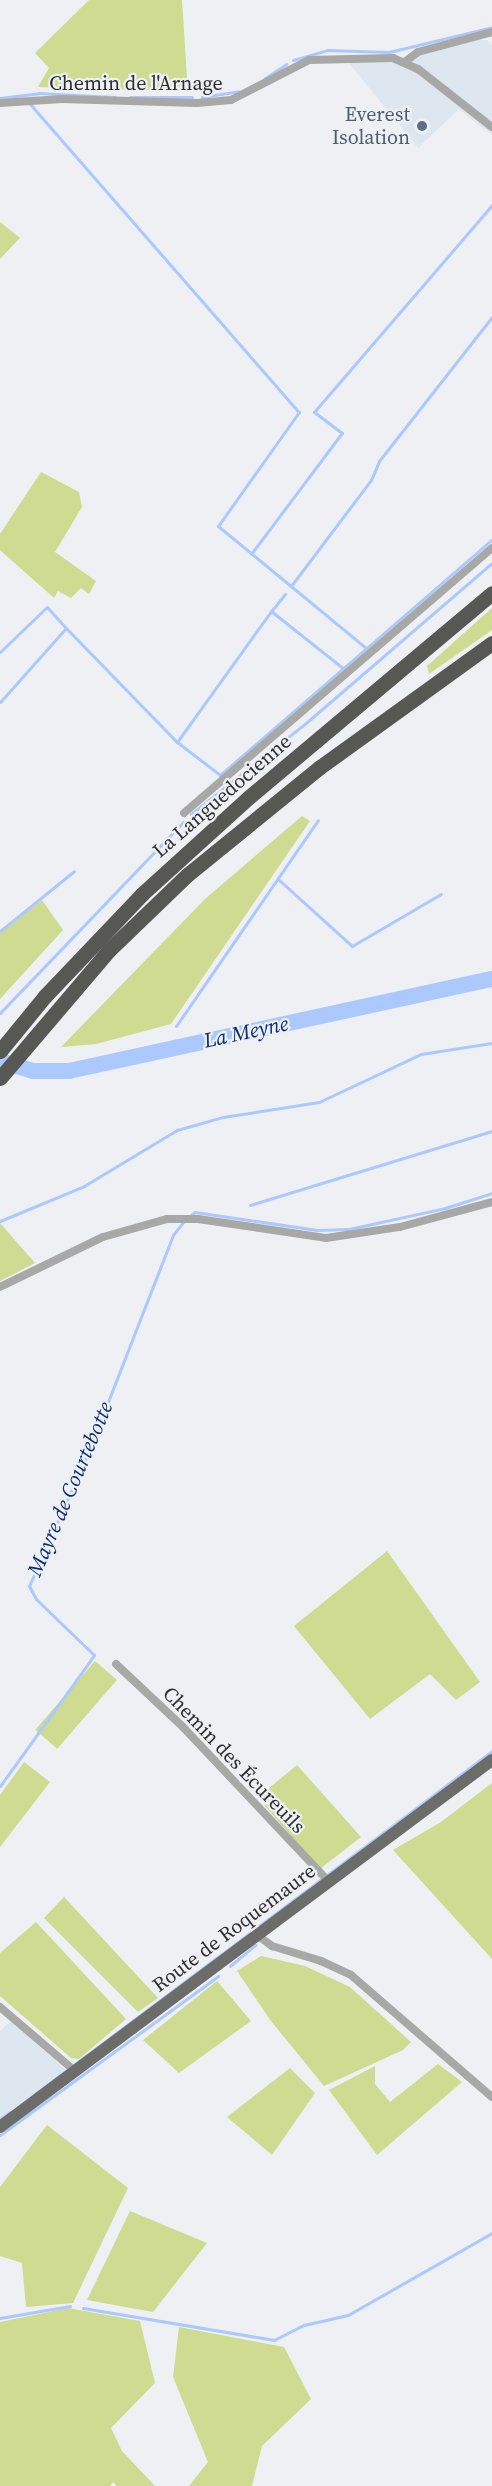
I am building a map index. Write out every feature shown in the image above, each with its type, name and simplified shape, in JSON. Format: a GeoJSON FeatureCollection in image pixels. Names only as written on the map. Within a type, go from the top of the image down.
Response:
{"type":"FeatureCollection","features":[{"type":"Feature","properties":{"kind":"highway","name":"La Languedocienne"},"geometry":{"type":"LineString","coordinates":[[3,1048],[142,894],[249,797],[492,593]]}},
{"type":"Feature","properties":{"kind":"highway","name":"La Languedocienne"},"geometry":{"type":"LineString","coordinates":[[1,1076],[109,950],[202,862],[320,767],[492,643]]}},
{"type":"Feature","properties":{"kind":"main road","name":"Route de Roquemaure"},"geometry":{"type":"LineString","coordinates":[[0,2127],[492,1760]]}},
{"type":"Feature","properties":{"kind":"street"},"geometry":{"type":"LineString","coordinates":[[492,32],[418,52],[406,61],[492,127]]}},
{"type":"Feature","properties":{"kind":"street","name":"Chemin de l'Arnage"},"geometry":{"type":"LineString","coordinates":[[0,103],[63,99],[197,103],[231,100],[309,60],[350,56],[406,61]]}},
{"type":"Feature","properties":{"kind":"street"},"geometry":{"type":"LineString","coordinates":[[184,813],[492,548]]}},
{"type":"Feature","properties":{"kind":"street"},"geometry":{"type":"LineString","coordinates":[[0,1287],[104,1237],[167,1219],[198,1219],[326,1238],[400,1227],[492,1202]]}},
{"type":"Feature","properties":{"kind":"street","name":"Chemin des Écureuils"},"geometry":{"type":"LineString","coordinates":[[116,1664],[183,1727],[328,1881]]}},
{"type":"Feature","properties":{"kind":"street"},"geometry":{"type":"LineString","coordinates":[[257,1935],[272,1946],[321,1961],[365,1985],[424,2043],[492,2097]]}},
{"type":"Feature","properties":{"kind":"street"},"geometry":{"type":"LineString","coordinates":[[0,2007],[76,2072]]}},
{"type":"Feature","properties":{"kind":"shaded area"},"geometry":{"type":"Polygon","coordinates":[[[472,40],[487,40],[492,45],[492,135],[459,109],[418,148],[349,63],[418,56],[472,40]]]}},
{"type":"Feature","properties":{"kind":"shaded area"},"geometry":{"type":"Polygon","coordinates":[[[11,2021],[67,2071],[0,2119],[0,2031],[11,2021]]]}},
{"type":"Feature","properties":{"kind":"green space"},"geometry":{"type":"Polygon","coordinates":[[[89,0],[182,0],[187,78],[175,91],[38,87],[49,68],[35,53],[89,0]]]}},
{"type":"Feature","properties":{"kind":"green space"},"geometry":{"type":"Polygon","coordinates":[[[0,222],[20,238],[0,259],[0,222]]]}},
{"type":"Feature","properties":{"kind":"green space"},"geometry":{"type":"Polygon","coordinates":[[[41,472],[79,492],[82,507],[55,552],[96,581],[89,594],[81,588],[71,598],[58,591],[54,598],[0,550],[0,534],[41,472]]]}},
{"type":"Feature","properties":{"kind":"green space"},"geometry":{"type":"Polygon","coordinates":[[[492,608],[492,630],[429,674],[427,666],[492,608]]]}},
{"type":"Feature","properties":{"kind":"green space"},"geometry":{"type":"Polygon","coordinates":[[[302,816],[310,821],[171,1024],[96,1044],[61,1047],[205,899],[302,816]]]}},
{"type":"Feature","properties":{"kind":"green space"},"geometry":{"type":"Polygon","coordinates":[[[42,900],[63,930],[0,999],[0,933],[42,900]]]}},
{"type":"Feature","properties":{"kind":"green space"},"geometry":{"type":"Polygon","coordinates":[[[0,1223],[35,1263],[0,1281],[0,1223]]]}},
{"type":"Feature","properties":{"kind":"green space"},"geometry":{"type":"Polygon","coordinates":[[[387,1551],[480,1682],[456,1700],[430,1674],[370,1719],[294,1626],[387,1551]]]}},
{"type":"Feature","properties":{"kind":"green space"},"geometry":{"type":"Polygon","coordinates":[[[95,1661],[117,1680],[57,1749],[35,1730],[95,1661]]]}},
{"type":"Feature","properties":{"kind":"green space"},"geometry":{"type":"Polygon","coordinates":[[[24,1762],[50,1782],[0,1847],[0,1795],[24,1762]]]}},
{"type":"Feature","properties":{"kind":"green space"},"geometry":{"type":"Polygon","coordinates":[[[297,1765],[361,1837],[320,1869],[264,1805],[268,1800],[262,1794],[297,1765]]]}},
{"type":"Feature","properties":{"kind":"green space"},"geometry":{"type":"Polygon","coordinates":[[[492,1783],[492,1959],[393,1850],[441,1822],[492,1783]]]}},
{"type":"Feature","properties":{"kind":"green space"},"geometry":{"type":"Polygon","coordinates":[[[64,1897],[158,1998],[138,2012],[44,1918],[64,1897]]]}},
{"type":"Feature","properties":{"kind":"green space"},"geometry":{"type":"Polygon","coordinates":[[[36,1922],[126,2019],[79,2059],[71,2058],[0,1996],[0,1953],[36,1922]]]}},
{"type":"Feature","properties":{"kind":"green space"},"geometry":{"type":"Polygon","coordinates":[[[261,1956],[305,1966],[350,1987],[411,2042],[403,2050],[324,2086],[271,2021],[237,1971],[261,1956]]]}},
{"type":"Feature","properties":{"kind":"green space"},"geometry":{"type":"Polygon","coordinates":[[[217,1981],[251,2021],[179,2073],[143,2040],[217,1981]]]}},
{"type":"Feature","properties":{"kind":"green space"},"geometry":{"type":"Polygon","coordinates":[[[438,2064],[462,2082],[377,2155],[329,2090],[375,2066],[375,2084],[390,2102],[438,2064]]]}},
{"type":"Feature","properties":{"kind":"green space"},"geometry":{"type":"Polygon","coordinates":[[[290,2068],[315,2093],[272,2155],[227,2117],[290,2068]]]}},
{"type":"Feature","properties":{"kind":"green space"},"geometry":{"type":"Polygon","coordinates":[[[47,2125],[128,2188],[73,2303],[26,2307],[22,2263],[0,2256],[0,2187],[47,2125]]]}},
{"type":"Feature","properties":{"kind":"green space"},"geometry":{"type":"Polygon","coordinates":[[[130,2211],[207,2243],[153,2312],[87,2300],[130,2211]]]}},
{"type":"Feature","properties":{"kind":"green space"},"geometry":{"type":"Polygon","coordinates":[[[68,2308],[140,2321],[155,2383],[111,2428],[122,2451],[155,2486],[117,2486],[113,2482],[110,2486],[0,2486],[0,2322],[68,2308]]]}},
{"type":"Feature","properties":{"kind":"green space"},"geometry":{"type":"Polygon","coordinates":[[[179,2327],[284,2347],[311,2399],[262,2446],[252,2486],[189,2486],[208,2462],[173,2377],[179,2327]]]}},
{"type":"Feature","properties":{"kind":"waterway"},"geometry":{"type":"LineString","coordinates":[[293,60],[327,50],[389,52],[492,27]]}},
{"type":"Feature","properties":{"kind":"waterway"},"geometry":{"type":"LineString","coordinates":[[264,79],[286,64]]}},
{"type":"Feature","properties":{"kind":"waterway"},"geometry":{"type":"LineString","coordinates":[[202,97],[239,91]]}},
{"type":"Feature","properties":{"kind":"waterway"},"geometry":{"type":"LineString","coordinates":[[0,98],[39,93],[115,97]]}},
{"type":"Feature","properties":{"kind":"waterway"},"geometry":{"type":"LineString","coordinates":[[130,97],[192,97]]}},
{"type":"Feature","properties":{"kind":"waterway"},"geometry":{"type":"LineString","coordinates":[[30,104],[299,412],[218,526],[366,648]]}},
{"type":"Feature","properties":{"kind":"waterway"},"geometry":{"type":"LineString","coordinates":[[251,554],[342,433],[314,412],[492,205]]}},
{"type":"Feature","properties":{"kind":"waterway"},"geometry":{"type":"LineString","coordinates":[[291,586],[371,480],[379,461],[492,317]]}},
{"type":"Feature","properties":{"kind":"waterway"},"geometry":{"type":"LineString","coordinates":[[66,628],[177,742],[220,775],[492,539]]}},
{"type":"Feature","properties":{"kind":"waterway"},"geometry":{"type":"LineString","coordinates":[[191,814],[307,722],[492,563]]}},
{"type":"Feature","properties":{"kind":"waterway"},"geometry":{"type":"LineString","coordinates":[[285,594],[271,611],[344,669]]}},
{"type":"Feature","properties":{"kind":"waterway"},"geometry":{"type":"LineString","coordinates":[[0,652],[47,607],[66,628],[0,702]]}},
{"type":"Feature","properties":{"kind":"waterway"},"geometry":{"type":"LineString","coordinates":[[177,742],[271,611]]}},
{"type":"Feature","properties":{"kind":"waterway"},"geometry":{"type":"LineString","coordinates":[[176,1026],[318,820]]}},
{"type":"Feature","properties":{"kind":"waterway"},"geometry":{"type":"LineString","coordinates":[[0,1013],[183,822]]}},
{"type":"Feature","properties":{"kind":"waterway"},"geometry":{"type":"LineString","coordinates":[[0,931],[74,871]]}},
{"type":"Feature","properties":{"kind":"waterway"},"geometry":{"type":"LineString","coordinates":[[278,879],[352,946],[441,894]]}},
{"type":"Feature","properties":{"kind":"waterway","name":"La Meyne"},"geometry":{"type":"LineString","coordinates":[[0,1061],[33,1071],[69,1071],[492,979]]}},
{"type":"Feature","properties":{"kind":"waterway"},"geometry":{"type":"LineString","coordinates":[[0,1221],[84,1186],[177,1130],[223,1117],[319,1102],[421,1054],[492,1043]]}},
{"type":"Feature","properties":{"kind":"waterway"},"geometry":{"type":"LineString","coordinates":[[250,1205],[492,1131]]}},
{"type":"Feature","properties":{"kind":"waterway","name":"Mayre de Courtebotte"},"geometry":{"type":"LineString","coordinates":[[191,1215],[195,1212],[317,1230],[349,1229],[445,1208],[492,1193]]}},
{"type":"Feature","properties":{"kind":"waterway","name":"Mayre de Courtebotte"},"geometry":{"type":"LineString","coordinates":[[0,1786],[94,1655],[36,1599],[29,1586],[88,1453],[173,1235],[183,1222]]}},
{"type":"Feature","properties":{"kind":"waterway"},"geometry":{"type":"LineString","coordinates":[[35,2094],[492,1751]]}},
{"type":"Feature","properties":{"kind":"waterway"},"geometry":{"type":"LineString","coordinates":[[230,1966],[255,1945]]}},
{"type":"Feature","properties":{"kind":"waterway"},"geometry":{"type":"LineString","coordinates":[[0,2135],[218,1976]]}},
{"type":"Feature","properties":{"kind":"waterway","name":"Mayre de Courtebotte"},"geometry":{"type":"LineString","coordinates":[[0,2119],[10,2112]]}},
{"type":"Feature","properties":{"kind":"waterway"},"geometry":{"type":"LineString","coordinates":[[83,2308],[274,2340],[304,2325],[348,2315],[492,2233]]}},
{"type":"Feature","properties":{"kind":"waterway"},"geometry":{"type":"LineString","coordinates":[[0,2318],[70,2306]]}},
{"type":"Feature","properties":{"kind":"place","name":"Everest Isolation"},"geometry":{"type":"Point","coordinates":[422,126]}}]}
